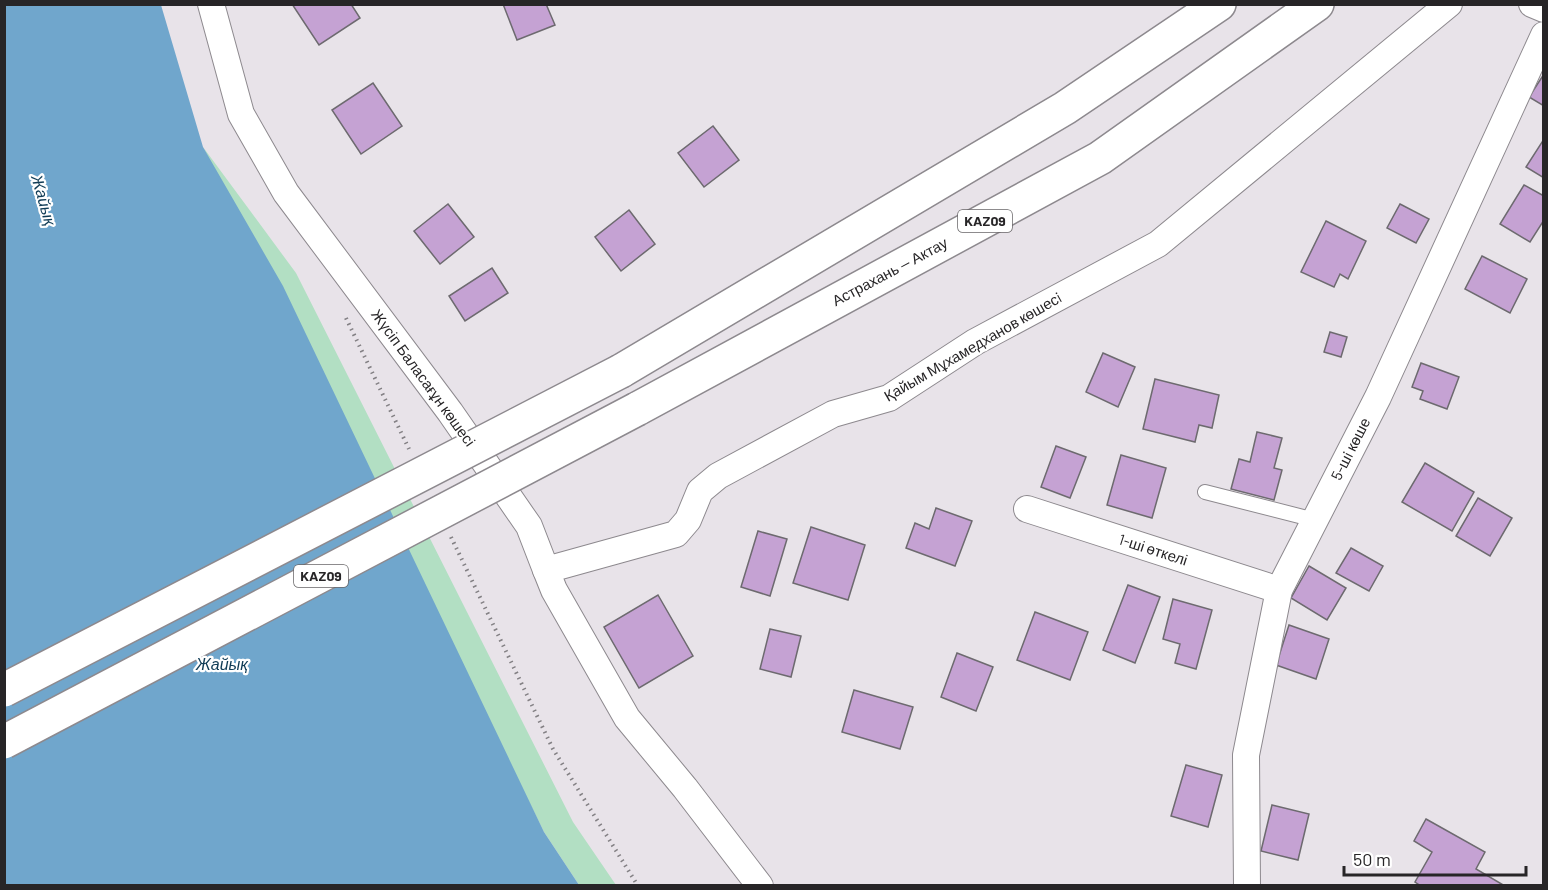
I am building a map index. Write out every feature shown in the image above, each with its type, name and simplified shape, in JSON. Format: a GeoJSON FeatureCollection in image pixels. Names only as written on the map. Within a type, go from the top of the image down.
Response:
{"type":"FeatureCollection","features":[{"type":"Feature","properties":{"kind":"highway","name":"KAZ09"},"geometry":{"type":"LineString","coordinates":[[4,690],[621,371],[1065,108],[1219,4]]}},
{"type":"Feature","properties":{"kind":"highway","name":"Астрахань — Актау"},"geometry":{"type":"LineString","coordinates":[[4,742],[637,410],[1100,158],[1317,4]]}},
{"type":"Feature","properties":{"kind":"street","name":"Жүсіп Баласағұн көшесі"},"geometry":{"type":"LineString","coordinates":[[211,4],[241,114],[286,193],[450,412],[529,526],[546,570]]}},
{"type":"Feature","properties":{"kind":"street","name":"Қайым Мұхамедханов көшесi"},"geometry":{"type":"LineString","coordinates":[[546,570],[676,534],[688,520],[700,491],[718,476],[833,414],[889,398],[975,342],[1158,244],[1449,4]]}},
{"type":"Feature","properties":{"kind":"street"},"geometry":{"type":"LineString","coordinates":[[1532,4],[1544,9]]}},
{"type":"Feature","properties":{"kind":"street","name":"5-шi көше"},"geometry":{"type":"LineString","coordinates":[[1247,885],[1246,755],[1279,590],[1378,397],[1544,34]]}},
{"type":"Feature","properties":{"kind":"street","name":"1-ші өткелі"},"geometry":{"type":"LineString","coordinates":[[1027,509],[1279,590]]}},
{"type":"Feature","properties":{"kind":"street"},"geometry":{"type":"LineString","coordinates":[[546,570],[554,590],[627,718],[685,788],[759,885]]}},
{"type":"Feature","properties":{"kind":"lane"},"geometry":{"type":"LineString","coordinates":[[1205,492],[1315,520]]}},
{"type":"Feature","properties":{"kind":"path"},"geometry":{"type":"LineString","coordinates":[[343,310],[415,460]]}},
{"type":"Feature","properties":{"kind":"path"},"geometry":{"type":"LineString","coordinates":[[450,535],[553,748],[638,885]]}},
{"type":"Feature","properties":{"kind":"green space"},"geometry":{"type":"Polygon","coordinates":[[[203,147],[296,273],[573,822],[616,885],[579,885],[544,832],[203,147]]]}},
{"type":"Feature","properties":{"kind":"water","name":"Жайық"},"geometry":{"type":"Polygon","coordinates":[[[5,5],[161,5],[203,147],[283,286],[544,832],[579,885],[5,886],[5,5]]]}},
{"type":"Feature","properties":{"kind":"building"},"geometry":{"type":"Polygon","coordinates":[[[292,4],[351,4],[360,18],[319,45],[292,4]]]}},
{"type":"Feature","properties":{"kind":"building"},"geometry":{"type":"Polygon","coordinates":[[[503,4],[546,4],[555,25],[517,40],[503,4]]]}},
{"type":"Feature","properties":{"kind":"building"},"geometry":{"type":"Polygon","coordinates":[[[1544,74],[1544,106],[1529,97],[1544,74]]]}},
{"type":"Feature","properties":{"kind":"building"},"geometry":{"type":"Polygon","coordinates":[[[373,83],[402,126],[361,154],[332,110],[373,83]]]}},
{"type":"Feature","properties":{"kind":"building"},"geometry":{"type":"Polygon","coordinates":[[[713,126],[739,160],[704,187],[678,153],[713,126]]]}},
{"type":"Feature","properties":{"kind":"building"},"geometry":{"type":"Polygon","coordinates":[[[1544,139],[1544,178],[1526,167],[1544,139]]]}},
{"type":"Feature","properties":{"kind":"building"},"geometry":{"type":"Polygon","coordinates":[[[1524,185],[1544,196],[1544,220],[1530,242],[1500,224],[1524,185]]]}},
{"type":"Feature","properties":{"kind":"building"},"geometry":{"type":"Polygon","coordinates":[[[448,204],[474,237],[440,264],[414,231],[448,204]]]}},
{"type":"Feature","properties":{"kind":"building"},"geometry":{"type":"Polygon","coordinates":[[[1400,204],[1429,219],[1416,243],[1387,228],[1400,204]]]}},
{"type":"Feature","properties":{"kind":"building"},"geometry":{"type":"Polygon","coordinates":[[[629,210],[655,244],[621,271],[595,237],[629,210]]]}},
{"type":"Feature","properties":{"kind":"building"},"geometry":{"type":"Polygon","coordinates":[[[1326,221],[1366,241],[1348,279],[1340,274],[1334,287],[1301,272],[1326,221]]]}},
{"type":"Feature","properties":{"kind":"building"},"geometry":{"type":"Polygon","coordinates":[[[1482,256],[1527,279],[1510,313],[1465,289],[1482,256]]]}},
{"type":"Feature","properties":{"kind":"building"},"geometry":{"type":"Polygon","coordinates":[[[492,268],[508,293],[465,321],[449,296],[492,268]]]}},
{"type":"Feature","properties":{"kind":"building"},"geometry":{"type":"Polygon","coordinates":[[[1330,332],[1347,337],[1341,357],[1324,352],[1330,332]]]}},
{"type":"Feature","properties":{"kind":"building"},"geometry":{"type":"Polygon","coordinates":[[[1103,353],[1135,367],[1118,407],[1086,392],[1103,353]]]}},
{"type":"Feature","properties":{"kind":"building"},"geometry":{"type":"Polygon","coordinates":[[[1421,363],[1459,377],[1447,409],[1420,399],[1423,391],[1412,387],[1421,363]]]}},
{"type":"Feature","properties":{"kind":"building"},"geometry":{"type":"Polygon","coordinates":[[[1155,379],[1219,395],[1212,428],[1199,425],[1195,442],[1143,429],[1155,379]]]}},
{"type":"Feature","properties":{"kind":"building"},"geometry":{"type":"Polygon","coordinates":[[[1257,432],[1282,438],[1274,468],[1282,470],[1274,500],[1231,489],[1239,459],[1250,462],[1257,432]]]}},
{"type":"Feature","properties":{"kind":"building"},"geometry":{"type":"Polygon","coordinates":[[[1056,446],[1086,457],[1070,498],[1041,487],[1056,446]]]}},
{"type":"Feature","properties":{"kind":"building"},"geometry":{"type":"Polygon","coordinates":[[[1121,455],[1166,468],[1152,518],[1107,505],[1121,455]]]}},
{"type":"Feature","properties":{"kind":"building"},"geometry":{"type":"Polygon","coordinates":[[[1425,463],[1474,492],[1452,531],[1402,502],[1425,463]]]}},
{"type":"Feature","properties":{"kind":"building"},"geometry":{"type":"Polygon","coordinates":[[[1478,498],[1512,518],[1490,556],[1456,536],[1478,498]]]}},
{"type":"Feature","properties":{"kind":"building"},"geometry":{"type":"Polygon","coordinates":[[[936,508],[972,521],[955,566],[906,548],[915,523],[929,529],[936,508]]]}},
{"type":"Feature","properties":{"kind":"building"},"geometry":{"type":"Polygon","coordinates":[[[811,527],[865,545],[848,600],[793,583],[811,527]]]}},
{"type":"Feature","properties":{"kind":"building"},"geometry":{"type":"Polygon","coordinates":[[[758,531],[787,539],[770,596],[741,587],[758,531]]]}},
{"type":"Feature","properties":{"kind":"building"},"geometry":{"type":"Polygon","coordinates":[[[1351,548],[1383,566],[1369,591],[1336,573],[1351,548]]]}},
{"type":"Feature","properties":{"kind":"building"},"geometry":{"type":"Polygon","coordinates":[[[1309,566],[1346,588],[1327,620],[1291,598],[1309,566]]]}},
{"type":"Feature","properties":{"kind":"building"},"geometry":{"type":"Polygon","coordinates":[[[1128,585],[1160,597],[1135,663],[1103,650],[1128,585]]]}},
{"type":"Feature","properties":{"kind":"building"},"geometry":{"type":"Polygon","coordinates":[[[658,595],[693,656],[639,688],[604,627],[658,595]]]}},
{"type":"Feature","properties":{"kind":"building"},"geometry":{"type":"Polygon","coordinates":[[[1173,599],[1212,610],[1196,669],[1175,663],[1180,644],[1163,639],[1173,599]]]}},
{"type":"Feature","properties":{"kind":"building"},"geometry":{"type":"Polygon","coordinates":[[[1035,612],[1088,632],[1070,680],[1017,660],[1035,612]]]}},
{"type":"Feature","properties":{"kind":"building"},"geometry":{"type":"Polygon","coordinates":[[[1289,625],[1329,639],[1316,679],[1276,665],[1289,625]]]}},
{"type":"Feature","properties":{"kind":"building"},"geometry":{"type":"Polygon","coordinates":[[[770,629],[801,636],[791,677],[760,669],[770,629]]]}},
{"type":"Feature","properties":{"kind":"building"},"geometry":{"type":"Polygon","coordinates":[[[957,653],[993,667],[976,711],[941,697],[957,653]]]}},
{"type":"Feature","properties":{"kind":"building"},"geometry":{"type":"Polygon","coordinates":[[[854,690],[913,707],[900,749],[842,732],[854,690]]]}},
{"type":"Feature","properties":{"kind":"building"},"geometry":{"type":"Polygon","coordinates":[[[1186,765],[1222,775],[1208,827],[1171,816],[1186,765]]]}},
{"type":"Feature","properties":{"kind":"building"},"geometry":{"type":"Polygon","coordinates":[[[1272,805],[1309,814],[1298,860],[1261,851],[1272,805]]]}},
{"type":"Feature","properties":{"kind":"building"},"geometry":{"type":"Polygon","coordinates":[[[1426,819],[1485,852],[1476,869],[1505,886],[1421,886],[1415,882],[1432,852],[1414,841],[1426,819]]]}}]}
